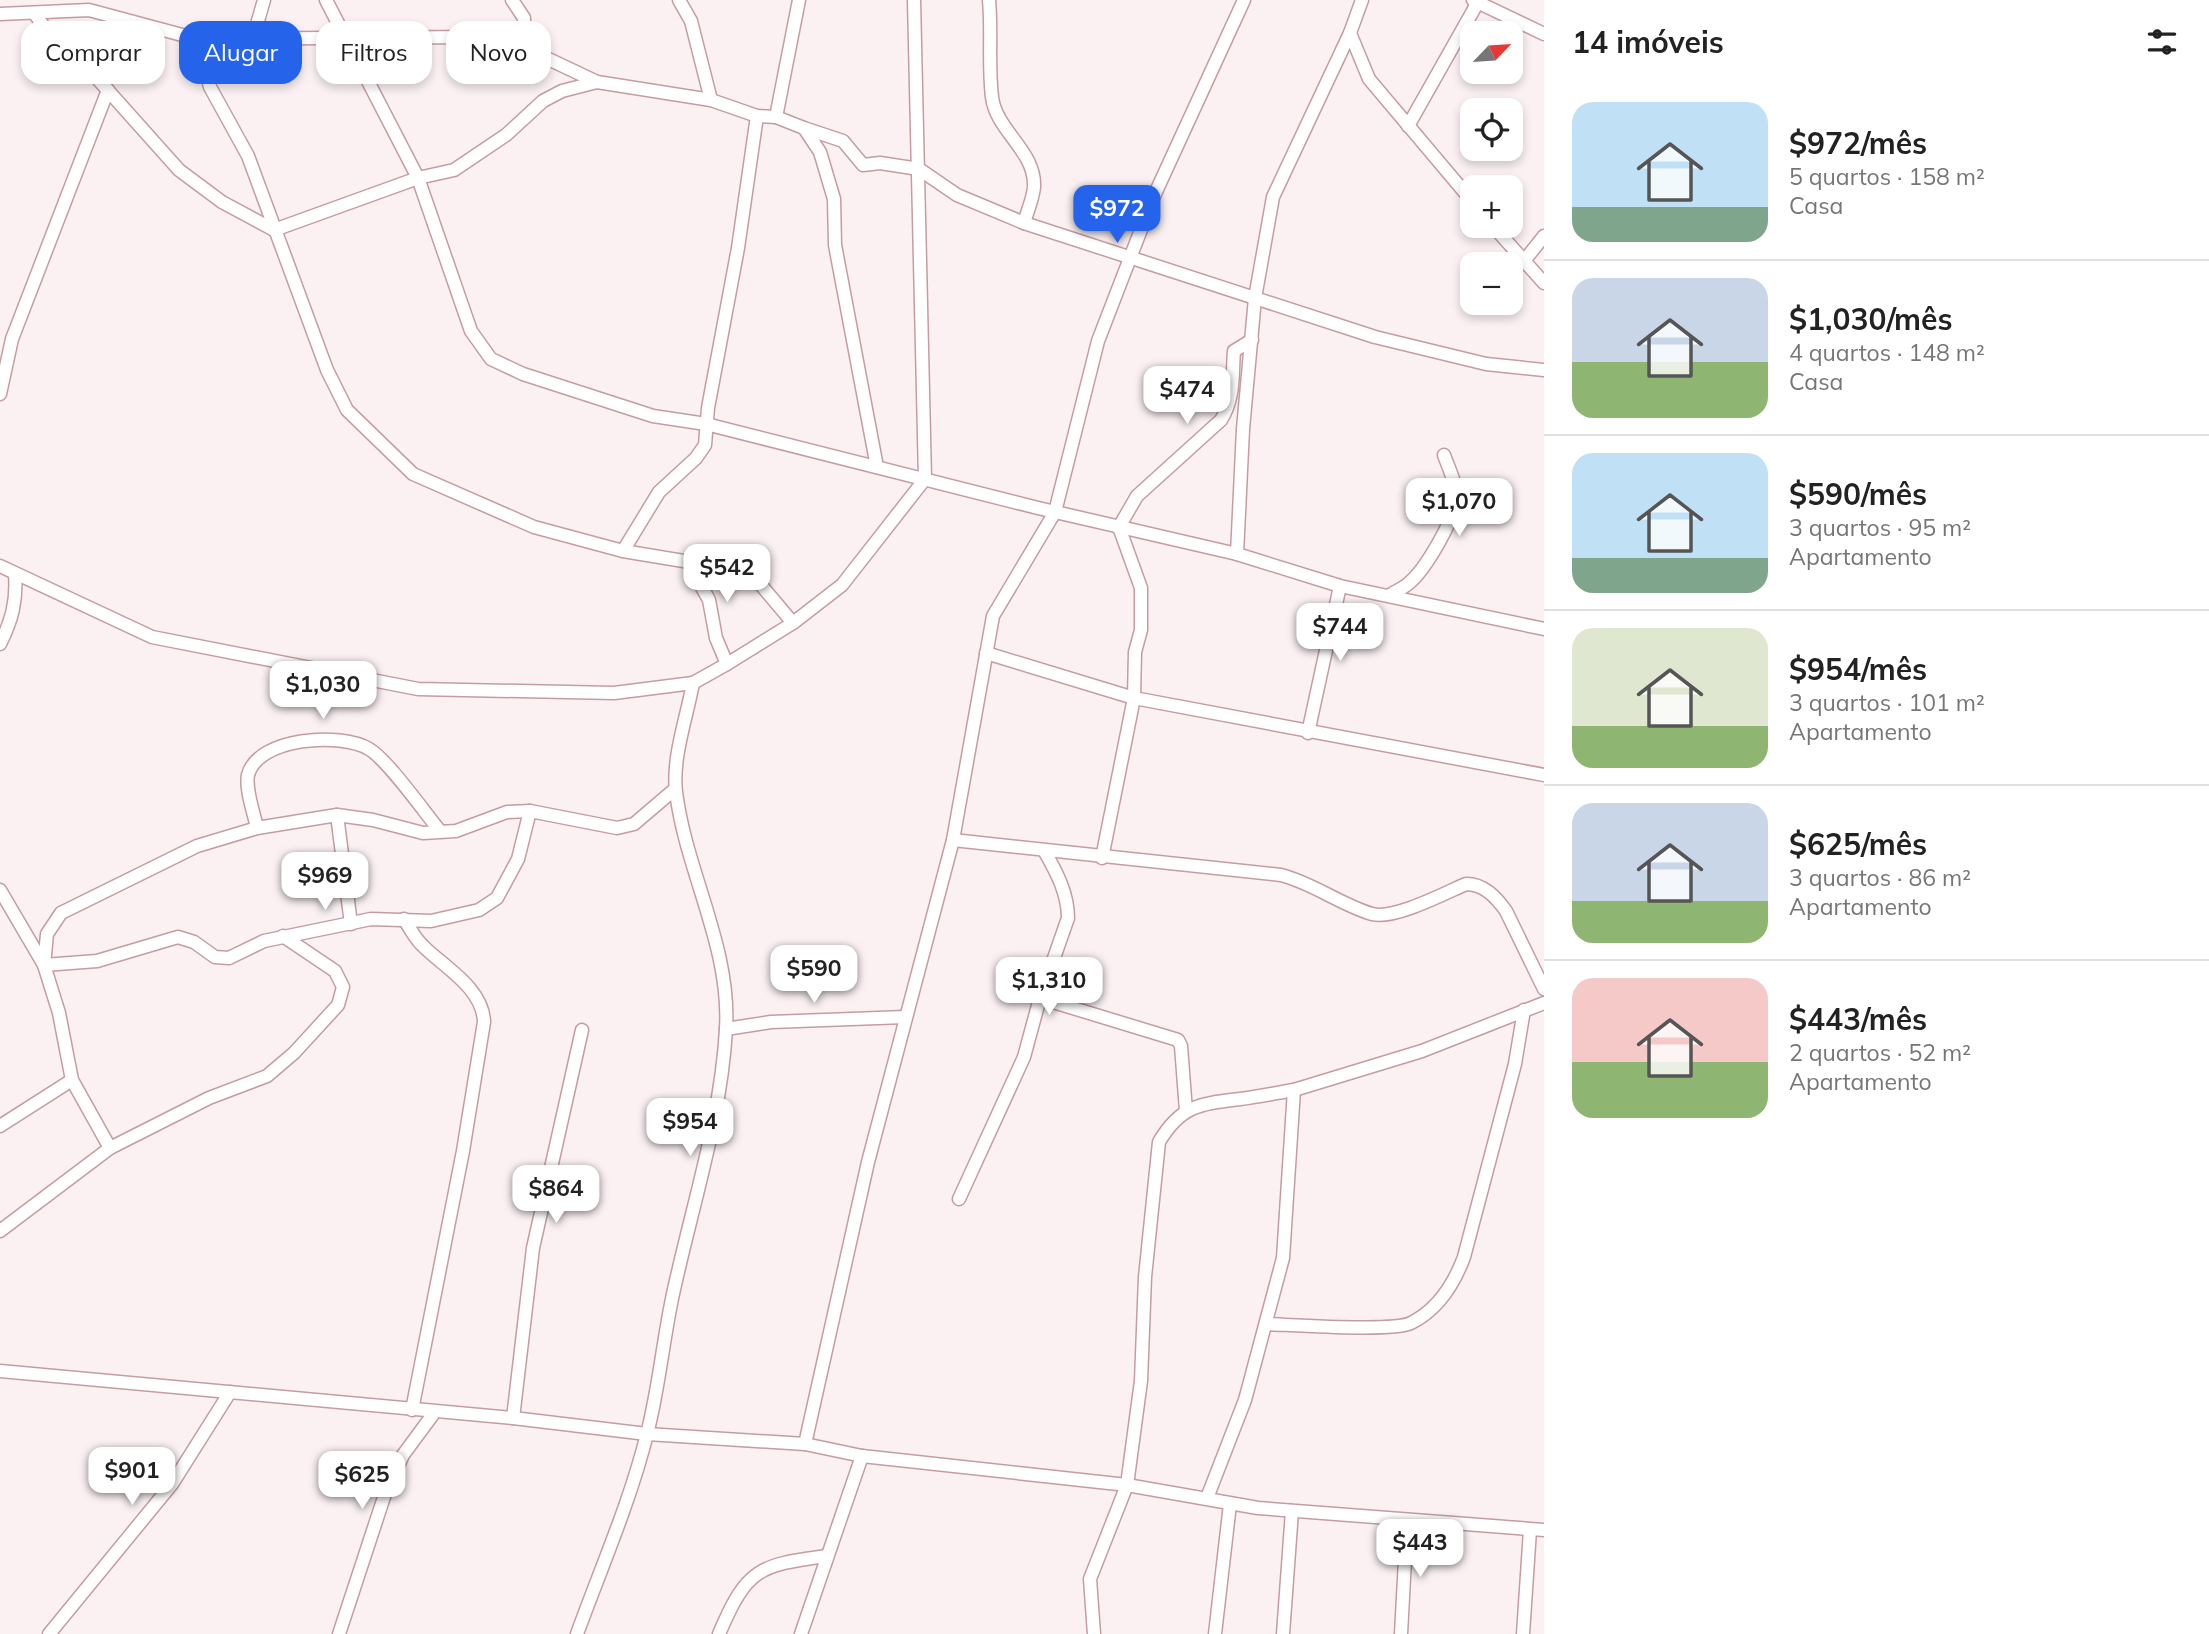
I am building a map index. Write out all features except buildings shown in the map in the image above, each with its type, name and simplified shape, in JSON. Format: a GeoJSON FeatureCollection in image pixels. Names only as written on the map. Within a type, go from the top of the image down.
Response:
{"type":"FeatureCollection","features":[{"type":"Feature","properties":{"kind":"street"},"geometry":{"type":"LineString","coordinates":[[258,21],[264,0]]}},
{"type":"Feature","properties":{"kind":"street"},"geometry":{"type":"LineString","coordinates":[[326,0],[337,21]]}},
{"type":"Feature","properties":{"kind":"street"},"geometry":{"type":"LineString","coordinates":[[512,0],[524,21]]}},
{"type":"Feature","properties":{"kind":"street"},"geometry":{"type":"LineString","coordinates":[[776,117],[799,0]]}},
{"type":"Feature","properties":{"kind":"street"},"geometry":{"type":"LineString","coordinates":[[0,566],[152,637],[418,689],[614,693],[693,682],[727,664],[793,623],[842,585],[925,479],[914,0]]}},
{"type":"Feature","properties":{"kind":"street"},"geometry":{"type":"LineString","coordinates":[[989,0],[992,96],[996,114],[1028,161],[1034,187],[1024,223]]}},
{"type":"Feature","properties":{"kind":"street"},"geometry":{"type":"LineString","coordinates":[[805,1444],[868,1162],[953,840],[993,616],[1055,512],[1098,341],[1154,196],[1244,0]]}},
{"type":"Feature","properties":{"kind":"street"},"geometry":{"type":"LineString","coordinates":[[1237,554],[1255,298],[1273,197],[1350,33],[1362,0]]}},
{"type":"Feature","properties":{"kind":"street"},"geometry":{"type":"LineString","coordinates":[[680,1],[691,21],[710,100]]}},
{"type":"Feature","properties":{"kind":"street"},"geometry":{"type":"LineString","coordinates":[[1408,126],[1476,1],[1544,34]]}},
{"type":"Feature","properties":{"kind":"street"},"geometry":{"type":"LineString","coordinates":[[0,14],[34,13],[90,5],[179,33]]}},
{"type":"Feature","properties":{"kind":"street"},"geometry":{"type":"LineString","coordinates":[[34,13],[58,44],[88,67],[144,134],[180,170],[222,202],[274,230],[418,178],[454,170],[506,135],[543,101],[562,92],[597,82]]}},
{"type":"Feature","properties":{"kind":"street"},"geometry":{"type":"LineString","coordinates":[[1350,33],[1369,79],[1460,187]]}},
{"type":"Feature","properties":{"kind":"street"},"geometry":{"type":"LineString","coordinates":[[551,60],[597,82],[710,100],[757,116],[776,117],[844,141],[857,161],[863,165],[880,163],[919,169],[957,195],[1024,223],[1399,343],[1486,364],[1544,370]]}},
{"type":"Feature","properties":{"kind":"street"},"geometry":{"type":"LineString","coordinates":[[209,84],[248,156],[327,370],[347,410],[413,474],[534,527],[623,551],[732,569],[761,586],[793,623]]}},
{"type":"Feature","properties":{"kind":"street"},"geometry":{"type":"LineString","coordinates":[[370,84],[418,178],[471,331],[491,359],[523,374],[653,416],[706,424],[1055,512],[1237,554],[1340,586],[1544,629]]}},
{"type":"Feature","properties":{"kind":"street"},"geometry":{"type":"LineString","coordinates":[[0,394],[12,339],[108,90]]}},
{"type":"Feature","properties":{"kind":"street"},"geometry":{"type":"LineString","coordinates":[[623,551],[639,519],[659,492],[705,445],[706,424],[738,248],[757,116]]}},
{"type":"Feature","properties":{"kind":"street"},"geometry":{"type":"LineString","coordinates":[[804,128],[820,152],[834,199],[835,245],[877,467]]}},
{"type":"Feature","properties":{"kind":"street"},"geometry":{"type":"LineString","coordinates":[[1524,261],[1544,236]]}},
{"type":"Feature","properties":{"kind":"street"},"geometry":{"type":"LineString","coordinates":[[1504,238],[1544,283]]}},
{"type":"Feature","properties":{"kind":"street"},"geometry":{"type":"LineString","coordinates":[[1102,858],[1134,698],[1135,652],[1142,630],[1141,589],[1119,527],[1137,496],[1221,419],[1229,408],[1233,388],[1234,351],[1251,340]]}},
{"type":"Feature","properties":{"kind":"street"},"geometry":{"type":"LineString","coordinates":[[1390,595],[1410,583],[1420,571],[1448,523],[1456,500],[1455,484],[1444,455]]}},
{"type":"Feature","properties":{"kind":"street"},"geometry":{"type":"LineString","coordinates":[[688,562],[709,600],[716,638],[727,664]]}},
{"type":"Feature","properties":{"kind":"street"},"geometry":{"type":"LineString","coordinates":[[0,644],[10,623],[16,598],[15,574]]}},
{"type":"Feature","properties":{"kind":"street"},"geometry":{"type":"LineString","coordinates":[[1308,733],[1340,586]]}},
{"type":"Feature","properties":{"kind":"street"},"geometry":{"type":"LineString","coordinates":[[986,653],[1134,698],[1308,733],[1544,775]]}},
{"type":"Feature","properties":{"kind":"street"},"geometry":{"type":"LineString","coordinates":[[577,1634],[647,1434],[673,1294],[707,1157],[726,1029],[725,992],[716,943],[690,863],[675,789],[678,757],[693,682]]}},
{"type":"Feature","properties":{"kind":"street"},"geometry":{"type":"LineString","coordinates":[[257,828],[248,776],[257,758],[288,744],[323,738],[369,749],[440,831]]}},
{"type":"Feature","properties":{"kind":"street"},"geometry":{"type":"LineString","coordinates":[[44,965],[47,934],[61,913],[197,846],[257,828],[337,815],[373,820],[423,833],[456,831],[507,812],[530,811],[617,828],[634,824],[675,789]]}},
{"type":"Feature","properties":{"kind":"street"},"geometry":{"type":"LineString","coordinates":[[44,965],[97,961],[178,937],[194,942],[215,957],[229,958],[264,941],[371,919],[431,921],[479,910],[497,898],[518,859],[530,811]]}},
{"type":"Feature","properties":{"kind":"street"},"geometry":{"type":"LineString","coordinates":[[337,815],[351,924]]}},
{"type":"Feature","properties":{"kind":"street"},"geometry":{"type":"LineString","coordinates":[[953,840],[1045,852],[1281,875],[1303,881],[1374,914],[1388,914],[1466,884],[1476,884],[1499,901],[1506,911],[1544,989]]}},
{"type":"Feature","properties":{"kind":"street"},"geometry":{"type":"LineString","coordinates":[[960,1199],[1024,1057],[1040,998],[1068,918],[1068,906],[1056,871],[1045,852]]}},
{"type":"Feature","properties":{"kind":"street"},"geometry":{"type":"LineString","coordinates":[[2,897],[44,965],[59,1013],[72,1080],[110,1148]]}},
{"type":"Feature","properties":{"kind":"street"},"geometry":{"type":"LineString","coordinates":[[404,919],[422,946],[453,968],[480,1005],[484,1022],[463,1151],[412,1410]]}},
{"type":"Feature","properties":{"kind":"street"},"geometry":{"type":"LineString","coordinates":[[307,933],[307,952]]}},
{"type":"Feature","properties":{"kind":"street"},"geometry":{"type":"LineString","coordinates":[[0,1231],[110,1148],[209,1098],[267,1076],[294,1054],[338,1005],[343,987],[335,971],[283,936]]}},
{"type":"Feature","properties":{"kind":"street"},"geometry":{"type":"LineString","coordinates":[[1040,998],[1178,1040],[1181,1046],[1186,1111]]}},
{"type":"Feature","properties":{"kind":"street"},"geometry":{"type":"LineString","coordinates":[[1094,1634],[1090,1579],[1127,1485],[1145,1348],[1145,1278],[1159,1142],[1170,1124],[1186,1111],[1213,1101],[1294,1090],[1422,1051],[1544,1003]]}},
{"type":"Feature","properties":{"kind":"street"},"geometry":{"type":"LineString","coordinates":[[1267,1324],[1403,1326],[1423,1315],[1444,1295],[1457,1277],[1464,1257],[1514,1064],[1524,1010]]}},
{"type":"Feature","properties":{"kind":"street"},"geometry":{"type":"LineString","coordinates":[[726,1029],[771,1022],[905,1017]]}},
{"type":"Feature","properties":{"kind":"street"},"geometry":{"type":"LineString","coordinates":[[513,1418],[533,1248],[582,1030]]}},
{"type":"Feature","properties":{"kind":"street"},"geometry":{"type":"LineString","coordinates":[[0,1126],[72,1080]]}},
{"type":"Feature","properties":{"kind":"street"},"geometry":{"type":"LineString","coordinates":[[1207,1498],[1245,1400],[1283,1258],[1294,1090]]}},
{"type":"Feature","properties":{"kind":"street"},"geometry":{"type":"LineString","coordinates":[[0,1382],[5,1371],[434,1413],[513,1418],[647,1434],[805,1444],[862,1456],[1127,1485],[1230,1504],[1407,1521],[1544,1530]]}},
{"type":"Feature","properties":{"kind":"street"},"geometry":{"type":"LineString","coordinates":[[49,1634],[172,1484],[230,1392]]}},
{"type":"Feature","properties":{"kind":"street"},"geometry":{"type":"LineString","coordinates":[[339,1634],[385,1494],[403,1455],[434,1413]]}},
{"type":"Feature","properties":{"kind":"street"},"geometry":{"type":"LineString","coordinates":[[800,1634],[862,1456]]}},
{"type":"Feature","properties":{"kind":"street"},"geometry":{"type":"LineString","coordinates":[[1215,1634],[1230,1504]]}},
{"type":"Feature","properties":{"kind":"street"},"geometry":{"type":"LineString","coordinates":[[1283,1634],[1292,1511]]}},
{"type":"Feature","properties":{"kind":"street"},"geometry":{"type":"LineString","coordinates":[[1401,1634],[1407,1521]]}},
{"type":"Feature","properties":{"kind":"street"},"geometry":{"type":"LineString","coordinates":[[1523,1634],[1530,1530]]}},
{"type":"Feature","properties":{"kind":"street"},"geometry":{"type":"LineString","coordinates":[[719,1634],[744,1584],[757,1572],[779,1563],[827,1556]]}}]}
